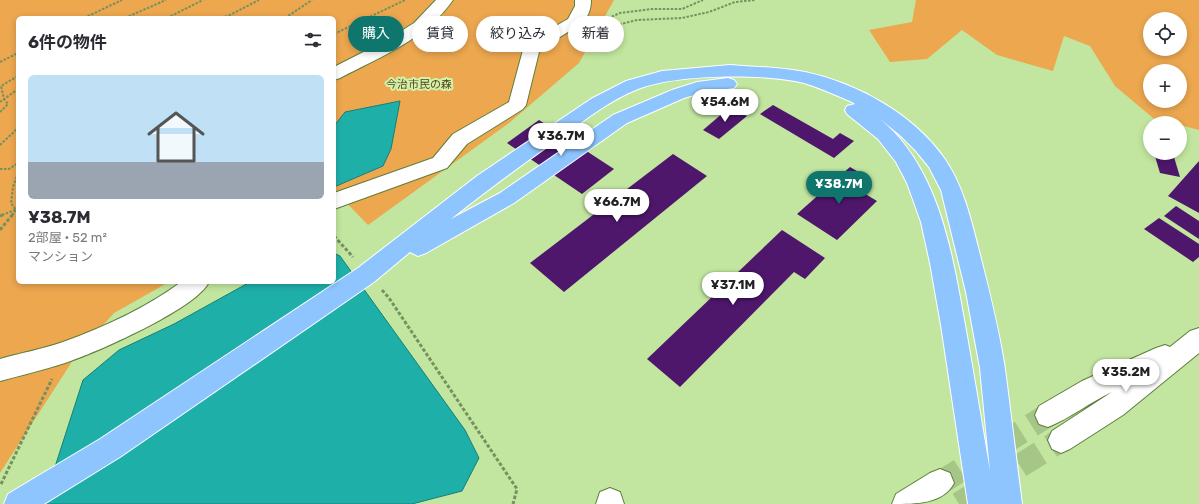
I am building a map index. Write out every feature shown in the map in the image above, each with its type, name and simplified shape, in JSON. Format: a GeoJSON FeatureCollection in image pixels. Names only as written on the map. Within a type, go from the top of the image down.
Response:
{"type":"FeatureCollection","features":[{"type":"Feature","properties":{"kind":"highway"},"geometry":{"type":"LineString","coordinates":[[18,504],[110,448],[367,275],[484,181],[597,103],[632,85],[662,77],[730,71],[774,73],[805,78],[830,86],[858,98],[881,111],[908,131],[937,163],[951,190],[963,231],[979,300],[992,368],[1008,504]]}},
{"type":"Feature","properties":{"kind":"highway"},"geometry":{"type":"LineString","coordinates":[[367,275],[507,198],[620,119],[678,94],[703,86],[768,84],[803,90],[827,98],[849,107],[871,121],[890,141],[908,164],[922,193],[934,230],[946,287],[982,504]]}},
{"type":"Feature","properties":{"kind":"street"},"geometry":{"type":"LineString","coordinates":[[336,73],[393,44],[420,26],[445,0]]}},
{"type":"Feature","properties":{"kind":"street"},"geometry":{"type":"LineString","coordinates":[[577,16],[583,6],[583,0]]}},
{"type":"Feature","properties":{"kind":"street"},"geometry":{"type":"LineString","coordinates":[[336,200],[440,163],[460,139],[517,105],[531,50],[568,26]]}},
{"type":"Feature","properties":{"kind":"street"},"geometry":{"type":"LineString","coordinates":[[0,370],[65,352],[128,325],[173,301],[195,284]]}},
{"type":"Feature","properties":{"kind":"street"},"geometry":{"type":"LineString","coordinates":[[1048,415],[1090,389],[1194,342]]}},
{"type":"Feature","properties":{"kind":"street"},"geometry":{"type":"LineString","coordinates":[[1061,440],[1114,406],[1194,342]]}},
{"type":"Feature","properties":{"kind":"street"},"geometry":{"type":"LineString","coordinates":[[906,504],[940,483]]}},
{"type":"Feature","properties":{"kind":"path"},"geometry":{"type":"LineString","coordinates":[[88,16],[122,0]]}},
{"type":"Feature","properties":{"kind":"path"},"geometry":{"type":"LineString","coordinates":[[130,16],[166,0]]}},
{"type":"Feature","properties":{"kind":"path"},"geometry":{"type":"LineString","coordinates":[[171,16],[203,0]]}},
{"type":"Feature","properties":{"kind":"path"},"geometry":{"type":"LineString","coordinates":[[228,16],[259,0]]}},
{"type":"Feature","properties":{"kind":"path"},"geometry":{"type":"LineString","coordinates":[[288,16],[312,0]]}},
{"type":"Feature","properties":{"kind":"path"},"geometry":{"type":"LineString","coordinates":[[336,33],[405,0]]}},
{"type":"Feature","properties":{"kind":"path"},"geometry":{"type":"LineString","coordinates":[[614,16],[620,13],[652,9],[682,9],[703,0]]}},
{"type":"Feature","properties":{"kind":"path"},"geometry":{"type":"LineString","coordinates":[[624,23],[637,20],[682,18],[709,12],[735,2],[755,0]]}},
{"type":"Feature","properties":{"kind":"path"},"geometry":{"type":"LineString","coordinates":[[0,62],[16,54]]}},
{"type":"Feature","properties":{"kind":"path"},"geometry":{"type":"LineString","coordinates":[[0,112],[8,104],[4,99],[1,86],[16,77]]}},
{"type":"Feature","properties":{"kind":"path"},"geometry":{"type":"LineString","coordinates":[[0,102],[16,90]]}},
{"type":"Feature","properties":{"kind":"path"},"geometry":{"type":"LineString","coordinates":[[0,144],[16,130]]}},
{"type":"Feature","properties":{"kind":"path"},"geometry":{"type":"LineString","coordinates":[[0,169],[10,169],[16,164]]}},
{"type":"Feature","properties":{"kind":"path"},"geometry":{"type":"LineString","coordinates":[[16,179],[13,187],[11,204],[16,210]]}},
{"type":"Feature","properties":{"kind":"path"},"geometry":{"type":"LineString","coordinates":[[0,216],[16,211]]}},
{"type":"Feature","properties":{"kind":"path"},"geometry":{"type":"LineString","coordinates":[[0,230],[16,212]]}},
{"type":"Feature","properties":{"kind":"path"},"geometry":{"type":"LineString","coordinates":[[336,238],[389,298],[517,489],[513,504]]}},
{"type":"Feature","properties":{"kind":"path"},"geometry":{"type":"LineString","coordinates":[[0,486],[65,352]]}},
{"type":"Feature","properties":{"kind":"green space","name":"今治市民の森"},"geometry":{"type":"Polygon","coordinates":[[[0,0],[614,0],[605,16],[568,16],[568,52],[585,52],[579,63],[509,123],[368,225],[336,192],[336,16],[16,16],[16,284],[165,284],[114,313],[77,354],[0,473],[0,0]]]}},
{"type":"Feature","properties":{"kind":"green space"},"geometry":{"type":"Polygon","coordinates":[[[916,0],[1199,0],[1199,130],[1187,127],[1187,116],[1151,116],[1115,86],[1090,46],[1064,36],[1053,71],[997,55],[962,30],[927,59],[890,62],[869,30],[912,22],[916,0]]]}},
{"type":"Feature","properties":{"kind":"water"},"geometry":{"type":"Polygon","coordinates":[[[400,101],[391,149],[383,166],[336,186],[336,123],[345,112],[400,101]]]}},
{"type":"Feature","properties":{"kind":"water"},"geometry":{"type":"Polygon","coordinates":[[[336,254],[340,256],[465,430],[479,458],[462,491],[412,504],[43,504],[83,380],[119,350],[174,324],[246,284],[336,284],[336,254]]]}},
{"type":"Feature","properties":{"kind":"building"},"geometry":{"type":"Polygon","coordinates":[[[773,105],[833,139],[840,133],[854,141],[834,158],[760,114],[773,105]]]}},
{"type":"Feature","properties":{"kind":"building"},"geometry":{"type":"Polygon","coordinates":[[[730,107],[747,116],[719,139],[703,130],[730,107]]]}},
{"type":"Feature","properties":{"kind":"building"},"geometry":{"type":"Polygon","coordinates":[[[539,120],[614,169],[582,194],[507,143],[539,120]]]}},
{"type":"Feature","properties":{"kind":"building"},"geometry":{"type":"Polygon","coordinates":[[[673,154],[707,176],[564,292],[530,263],[673,154]]]}},
{"type":"Feature","properties":{"kind":"building"},"geometry":{"type":"Polygon","coordinates":[[[1156,160],[1175,160],[1180,177],[1160,173],[1156,160]]]}},
{"type":"Feature","properties":{"kind":"building"},"geometry":{"type":"Polygon","coordinates":[[[1199,161],[1199,213],[1168,196],[1199,161]]]}},
{"type":"Feature","properties":{"kind":"building"},"geometry":{"type":"Polygon","coordinates":[[[850,167],[869,178],[857,189],[877,201],[837,240],[797,214],[850,167]]]}},
{"type":"Feature","properties":{"kind":"building"},"geometry":{"type":"Polygon","coordinates":[[[1176,206],[1199,221],[1199,239],[1164,216],[1176,206]]]}},
{"type":"Feature","properties":{"kind":"building"},"geometry":{"type":"Polygon","coordinates":[[[1159,218],[1199,244],[1199,257],[1193,262],[1144,229],[1159,218]]]}},
{"type":"Feature","properties":{"kind":"building"},"geometry":{"type":"Polygon","coordinates":[[[782,230],[825,258],[805,279],[794,272],[680,387],[647,359],[782,230]]]}},
{"type":"Feature","properties":{"kind":"tunnel"},"geometry":{"type":"LineString","coordinates":[[940,483],[1048,415]]}},
{"type":"Feature","properties":{"kind":"tunnel"},"geometry":{"type":"LineString","coordinates":[[959,504],[1061,440]]}}]}
